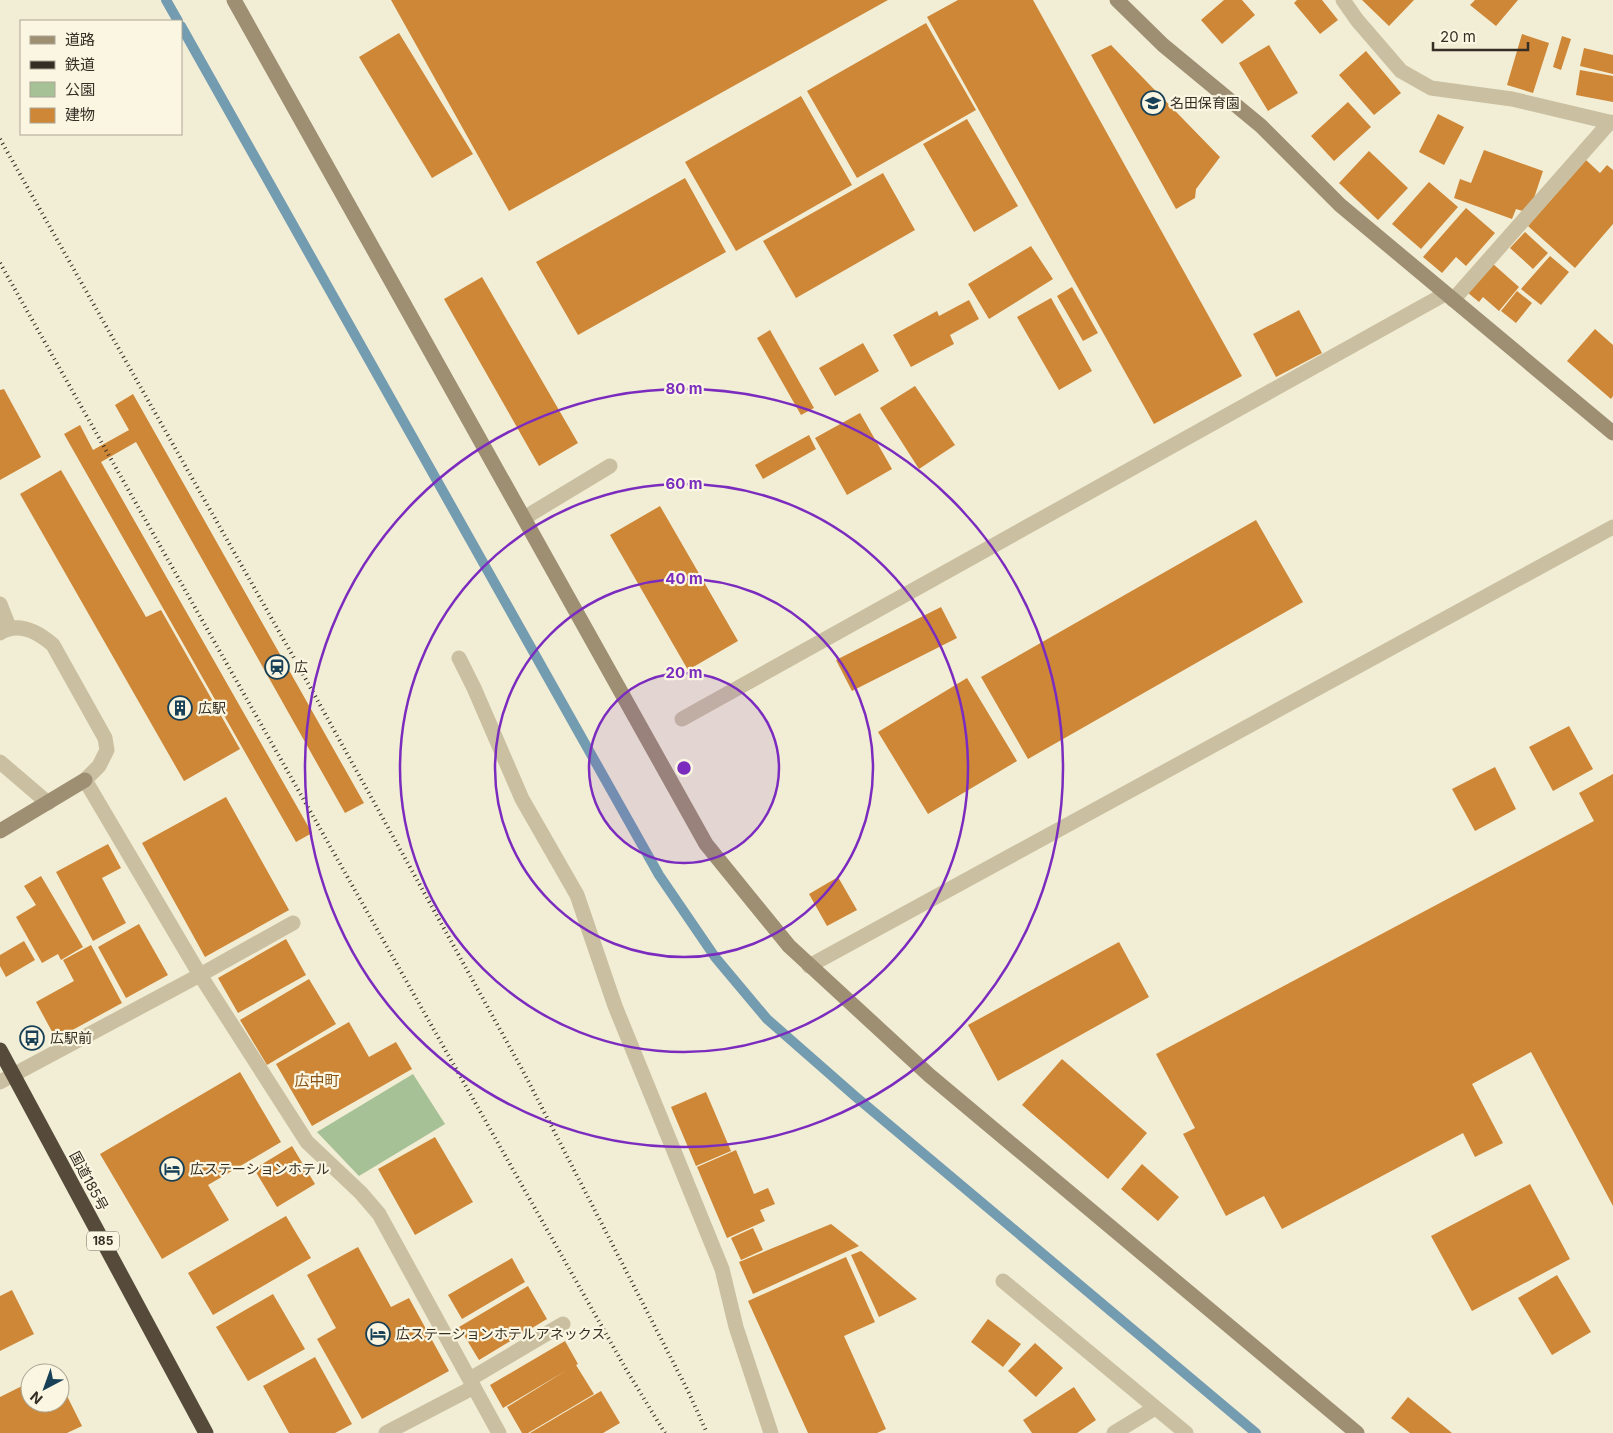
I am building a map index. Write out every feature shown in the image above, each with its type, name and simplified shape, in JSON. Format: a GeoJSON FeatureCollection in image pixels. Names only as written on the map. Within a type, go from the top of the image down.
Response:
{"type":"FeatureCollection","features":[{"type":"Feature","properties":{"kind":"highway","name":"国道185号"},"geometry":{"type":"LineString","coordinates":[[0,1050],[7,1079],[206,1433]]}},
{"type":"Feature","properties":{"kind":"street"},"geometry":{"type":"LineString","coordinates":[[234,0],[706,844],[783,939],[929,1075],[1357,1433]]}},
{"type":"Feature","properties":{"kind":"street"},"geometry":{"type":"LineString","coordinates":[[1117,0],[1163,45],[1261,126],[1340,205],[1613,433]]}},
{"type":"Feature","properties":{"kind":"street"},"geometry":{"type":"LineString","coordinates":[[1342,0],[1401,71],[1431,88],[1512,99],[1612,122]]}},
{"type":"Feature","properties":{"kind":"street"},"geometry":{"type":"LineString","coordinates":[[682,719],[1449,297],[1612,122]]}},
{"type":"Feature","properties":{"kind":"street"},"geometry":{"type":"LineString","coordinates":[[524,518],[610,466]]}},
{"type":"Feature","properties":{"kind":"street"},"geometry":{"type":"LineString","coordinates":[[810,966],[1613,527]]}},
{"type":"Feature","properties":{"kind":"street"},"geometry":{"type":"LineString","coordinates":[[0,604],[4,630],[26,629],[40,634],[53,645],[105,738],[108,750],[99,766],[85,780],[0,831]]}},
{"type":"Feature","properties":{"kind":"street"},"geometry":{"type":"LineString","coordinates":[[459,658],[522,799],[577,895],[615,1006],[722,1269],[736,1327],[770,1433]]}},
{"type":"Feature","properties":{"kind":"street"},"geometry":{"type":"LineString","coordinates":[[0,762],[48,802]]}},
{"type":"Feature","properties":{"kind":"street"},"geometry":{"type":"LineString","coordinates":[[85,780],[200,976],[308,1142],[361,1193],[379,1214],[499,1433]]}},
{"type":"Feature","properties":{"kind":"street"},"geometry":{"type":"LineString","coordinates":[[7,1079],[200,976],[292,923]]}},
{"type":"Feature","properties":{"kind":"street"},"geometry":{"type":"LineString","coordinates":[[1003,1281],[1186,1433]]}},
{"type":"Feature","properties":{"kind":"street"},"geometry":{"type":"LineString","coordinates":[[386,1433],[472,1383],[563,1324]]}},
{"type":"Feature","properties":{"kind":"street"},"geometry":{"type":"LineString","coordinates":[[1114,1433],[1155,1408]]}},
{"type":"Feature","properties":{"kind":"green space"},"geometry":{"type":"Polygon","coordinates":[[[413,1074],[445,1124],[359,1176],[317,1132],[413,1074]]]}},
{"type":"Feature","properties":{"kind":"building"},"geometry":{"type":"Polygon","coordinates":[[[391,0],[888,0],[509,211],[391,0]]]}},
{"type":"Feature","properties":{"kind":"building"},"geometry":{"type":"Polygon","coordinates":[[[958,0],[1033,0],[1242,376],[1154,424],[927,17],[958,0]]]}},
{"type":"Feature","properties":{"kind":"building"},"geometry":{"type":"Polygon","coordinates":[[[1224,0],[1242,0],[1255,15],[1222,44],[1201,20],[1224,0]]]}},
{"type":"Feature","properties":{"kind":"building"},"geometry":{"type":"Polygon","coordinates":[[[1297,0],[1322,0],[1338,20],[1320,34],[1294,3],[1297,0]]]}},
{"type":"Feature","properties":{"kind":"building"},"geometry":{"type":"Polygon","coordinates":[[[1362,0],[1414,0],[1389,26],[1362,0]]]}},
{"type":"Feature","properties":{"kind":"building"},"geometry":{"type":"Polygon","coordinates":[[[1475,0],[1518,0],[1496,26],[1470,5],[1475,0]]]}},
{"type":"Feature","properties":{"kind":"building"},"geometry":{"type":"Polygon","coordinates":[[[926,23],[976,110],[857,178],[807,91],[926,23]]]}},
{"type":"Feature","properties":{"kind":"building"},"geometry":{"type":"Polygon","coordinates":[[[399,33],[473,154],[432,178],[359,57],[399,33]]]}},
{"type":"Feature","properties":{"kind":"building"},"geometry":{"type":"Polygon","coordinates":[[[1522,34],[1549,43],[1533,93],[1507,85],[1522,34]]]}},
{"type":"Feature","properties":{"kind":"building"},"geometry":{"type":"Polygon","coordinates":[[[1562,36],[1571,39],[1561,70],[1553,67],[1562,36]]]}},
{"type":"Feature","properties":{"kind":"building"},"geometry":{"type":"Polygon","coordinates":[[[1111,45],[1220,157],[1196,189],[1195,198],[1176,209],[1091,55],[1111,45]]]}},
{"type":"Feature","properties":{"kind":"building"},"geometry":{"type":"Polygon","coordinates":[[[1269,45],[1298,93],[1268,111],[1239,63],[1269,45]]]}},
{"type":"Feature","properties":{"kind":"building"},"geometry":{"type":"Polygon","coordinates":[[[1584,48],[1613,55],[1613,74],[1580,66],[1584,48]]]}},
{"type":"Feature","properties":{"kind":"building"},"geometry":{"type":"Polygon","coordinates":[[[1366,51],[1401,93],[1374,115],[1339,75],[1366,51]]]}},
{"type":"Feature","properties":{"kind":"building"},"geometry":{"type":"Polygon","coordinates":[[[1580,70],[1613,76],[1613,102],[1576,95],[1580,70]]]}},
{"type":"Feature","properties":{"kind":"building"},"geometry":{"type":"Polygon","coordinates":[[[801,96],[852,185],[736,251],[685,162],[801,96]]]}},
{"type":"Feature","properties":{"kind":"building"},"geometry":{"type":"Polygon","coordinates":[[[1348,102],[1371,127],[1334,161],[1311,136],[1348,102]]]}},
{"type":"Feature","properties":{"kind":"building"},"geometry":{"type":"Polygon","coordinates":[[[1438,114],[1464,127],[1444,165],[1419,152],[1438,114]]]}},
{"type":"Feature","properties":{"kind":"building"},"geometry":{"type":"Polygon","coordinates":[[[967,119],[1018,206],[974,232],[923,144],[967,119]]]}},
{"type":"Feature","properties":{"kind":"building"},"geometry":{"type":"Polygon","coordinates":[[[1484,150],[1543,171],[1529,213],[1516,209],[1512,219],[1454,198],[1460,179],[1471,183],[1484,150]]]}},
{"type":"Feature","properties":{"kind":"building"},"geometry":{"type":"Polygon","coordinates":[[[1369,151],[1408,188],[1378,220],[1339,183],[1369,151]]]}},
{"type":"Feature","properties":{"kind":"building"},"geometry":{"type":"Polygon","coordinates":[[[1586,160],[1600,173],[1607,165],[1613,170],[1613,224],[1575,268],[1528,226],[1586,160]]]}},
{"type":"Feature","properties":{"kind":"building"},"geometry":{"type":"Polygon","coordinates":[[[883,173],[915,230],[796,298],[763,241],[883,173]]]}},
{"type":"Feature","properties":{"kind":"building"},"geometry":{"type":"Polygon","coordinates":[[[685,178],[726,252],[578,335],[536,262],[685,178]]]}},
{"type":"Feature","properties":{"kind":"building"},"geometry":{"type":"Polygon","coordinates":[[[1429,182],[1458,207],[1421,249],[1392,224],[1429,182]]]}},
{"type":"Feature","properties":{"kind":"building"},"geometry":{"type":"Polygon","coordinates":[[[1466,208],[1495,233],[1466,266],[1456,257],[1442,273],[1423,257],[1466,208]]]}},
{"type":"Feature","properties":{"kind":"building"},"geometry":{"type":"Polygon","coordinates":[[[1525,232],[1548,253],[1533,269],[1510,248],[1525,232]]]}},
{"type":"Feature","properties":{"kind":"building"},"geometry":{"type":"Polygon","coordinates":[[[1031,246],[1053,279],[989,319],[968,284],[1031,246]]]}},
{"type":"Feature","properties":{"kind":"building"},"geometry":{"type":"Polygon","coordinates":[[[1550,256],[1569,272],[1541,305],[1521,289],[1550,256]]]}},
{"type":"Feature","properties":{"kind":"building"},"geometry":{"type":"Polygon","coordinates":[[[1492,263],[1519,287],[1499,311],[1483,297],[1479,302],[1467,292],[1492,263]]]}},
{"type":"Feature","properties":{"kind":"building"},"geometry":{"type":"Polygon","coordinates":[[[482,277],[578,443],[539,466],[444,299],[482,277]]]}},
{"type":"Feature","properties":{"kind":"building"},"geometry":{"type":"Polygon","coordinates":[[[1072,287],[1098,333],[1083,341],[1057,296],[1072,287]]]}},
{"type":"Feature","properties":{"kind":"building"},"geometry":{"type":"Polygon","coordinates":[[[1517,291],[1532,303],[1516,323],[1501,311],[1517,291]]]}},
{"type":"Feature","properties":{"kind":"building"},"geometry":{"type":"Polygon","coordinates":[[[1051,298],[1092,371],[1059,390],[1017,317],[1051,298]]]}},
{"type":"Feature","properties":{"kind":"building"},"geometry":{"type":"Polygon","coordinates":[[[969,300],[979,319],[950,335],[954,344],[911,367],[893,335],[937,311],[939,316],[969,300]]]}},
{"type":"Feature","properties":{"kind":"building"},"geometry":{"type":"Polygon","coordinates":[[[1299,310],[1322,353],[1276,377],[1253,334],[1299,310]]]}},
{"type":"Feature","properties":{"kind":"building"},"geometry":{"type":"Polygon","coordinates":[[[1595,329],[1613,345],[1613,396],[1611,399],[1567,361],[1595,329]]]}},
{"type":"Feature","properties":{"kind":"building"},"geometry":{"type":"Polygon","coordinates":[[[770,330],[814,408],[801,415],[757,338],[770,330]]]}},
{"type":"Feature","properties":{"kind":"building"},"geometry":{"type":"Polygon","coordinates":[[[863,343],[879,371],[835,396],[819,368],[863,343]]]}},
{"type":"Feature","properties":{"kind":"building"},"geometry":{"type":"Polygon","coordinates":[[[915,386],[955,445],[919,469],[880,408],[915,386]]]}},
{"type":"Feature","properties":{"kind":"building"},"geometry":{"type":"Polygon","coordinates":[[[4,389],[41,457],[0,480],[0,390],[4,389]]]}},
{"type":"Feature","properties":{"kind":"building"},"geometry":{"type":"Polygon","coordinates":[[[133,394],[364,803],[345,813],[136,442],[101,462],[312,833],[296,842],[64,434],[80,425],[93,450],[129,430],[115,405],[133,394]]]}},
{"type":"Feature","properties":{"kind":"building"},"geometry":{"type":"Polygon","coordinates":[[[860,413],[892,469],[847,495],[815,438],[860,413]]]}},
{"type":"Feature","properties":{"kind":"building"},"geometry":{"type":"Polygon","coordinates":[[[809,435],[816,449],[763,479],[755,465],[809,435]]]}},
{"type":"Feature","properties":{"kind":"building"},"geometry":{"type":"Polygon","coordinates":[[[61,470],[146,617],[161,610],[240,749],[184,781],[20,494],[61,470]]]}},
{"type":"Feature","properties":{"kind":"building"},"geometry":{"type":"Polygon","coordinates":[[[660,506],[738,641],[688,670],[610,535],[660,506]]]}},
{"type":"Feature","properties":{"kind":"building"},"geometry":{"type":"Polygon","coordinates":[[[1256,520],[1303,602],[1028,759],[981,677],[1256,520]]]}},
{"type":"Feature","properties":{"kind":"building"},"geometry":{"type":"Polygon","coordinates":[[[941,607],[957,638],[852,691],[836,660],[941,607]]]}},
{"type":"Feature","properties":{"kind":"building"},"geometry":{"type":"Polygon","coordinates":[[[967,678],[1017,761],[928,814],[878,732],[967,678]]]}},
{"type":"Feature","properties":{"kind":"building"},"geometry":{"type":"Polygon","coordinates":[[[1569,726],[1593,769],[1553,791],[1529,747],[1569,726]]]}},
{"type":"Feature","properties":{"kind":"building"},"geometry":{"type":"Polygon","coordinates":[[[1495,767],[1516,809],[1475,831],[1452,789],[1495,767]]]}},
{"type":"Feature","properties":{"kind":"building"},"geometry":{"type":"Polygon","coordinates":[[[1613,774],[1613,1206],[1531,1052],[1472,1084],[1503,1143],[1475,1157],[1463,1133],[1282,1229],[1264,1196],[1226,1216],[1183,1134],[1195,1128],[1156,1054],[1594,821],[1579,793],[1613,774]]]}},
{"type":"Feature","properties":{"kind":"building"},"geometry":{"type":"Polygon","coordinates":[[[226,797],[289,910],[205,957],[142,843],[226,797]]]}},
{"type":"Feature","properties":{"kind":"building"},"geometry":{"type":"Polygon","coordinates":[[[108,844],[121,868],[102,878],[126,923],[93,941],[56,872],[108,844]]]}},
{"type":"Feature","properties":{"kind":"building"},"geometry":{"type":"Polygon","coordinates":[[[41,876],[83,947],[61,960],[58,954],[42,963],[16,917],[36,905],[24,886],[41,876]]]}},
{"type":"Feature","properties":{"kind":"building"},"geometry":{"type":"Polygon","coordinates":[[[838,877],[857,910],[827,926],[809,894],[838,877]]]}},
{"type":"Feature","properties":{"kind":"building"},"geometry":{"type":"Polygon","coordinates":[[[139,924],[168,975],[126,998],[98,947],[139,924]]]}},
{"type":"Feature","properties":{"kind":"building"},"geometry":{"type":"Polygon","coordinates":[[[286,939],[306,975],[238,1013],[218,978],[286,939]]]}},
{"type":"Feature","properties":{"kind":"building"},"geometry":{"type":"Polygon","coordinates":[[[24,941],[35,960],[6,977],[0,966],[0,955],[24,941]]]}},
{"type":"Feature","properties":{"kind":"building"},"geometry":{"type":"Polygon","coordinates":[[[1119,942],[1149,997],[998,1081],[968,1025],[1119,942]]]}},
{"type":"Feature","properties":{"kind":"building"},"geometry":{"type":"Polygon","coordinates":[[[91,945],[122,1003],[56,1039],[36,1002],[74,981],[63,960],[91,945]]]}},
{"type":"Feature","properties":{"kind":"building"},"geometry":{"type":"Polygon","coordinates":[[[309,979],[336,1024],[267,1065],[240,1020],[309,979]]]}},
{"type":"Feature","properties":{"kind":"building"},"geometry":{"type":"Polygon","coordinates":[[[349,1022],[369,1057],[396,1042],[412,1069],[312,1126],[276,1064],[349,1022]]]}},
{"type":"Feature","properties":{"kind":"building"},"geometry":{"type":"Polygon","coordinates":[[[1062,1059],[1147,1133],[1108,1179],[1022,1105],[1062,1059]]]}},
{"type":"Feature","properties":{"kind":"building","name":"広ステーションホテル"},"geometry":{"type":"Polygon","coordinates":[[[240,1072],[281,1142],[208,1185],[229,1220],[162,1259],[100,1154],[240,1072]]]}},
{"type":"Feature","properties":{"kind":"building"},"geometry":{"type":"Polygon","coordinates":[[[706,1092],[731,1151],[696,1166],[671,1107],[706,1092]]]}},
{"type":"Feature","properties":{"kind":"building"},"geometry":{"type":"Polygon","coordinates":[[[435,1137],[473,1202],[415,1235],[378,1169],[435,1137]]]}},
{"type":"Feature","properties":{"kind":"building"},"geometry":{"type":"Polygon","coordinates":[[[292,1146],[315,1184],[277,1207],[254,1169],[292,1146]]]}},
{"type":"Feature","properties":{"kind":"building"},"geometry":{"type":"Polygon","coordinates":[[[736,1150],[754,1194],[768,1188],[775,1204],[760,1210],[765,1221],[727,1238],[697,1167],[736,1150]]]}},
{"type":"Feature","properties":{"kind":"building"},"geometry":{"type":"Polygon","coordinates":[[[1142,1164],[1179,1197],[1158,1221],[1121,1189],[1142,1164]]]}},
{"type":"Feature","properties":{"kind":"building"},"geometry":{"type":"Polygon","coordinates":[[[1530,1184],[1570,1259],[1472,1311],[1431,1236],[1530,1184]]]}},
{"type":"Feature","properties":{"kind":"building"},"geometry":{"type":"Polygon","coordinates":[[[286,1216],[311,1258],[213,1315],[188,1273],[286,1216]]]}},
{"type":"Feature","properties":{"kind":"building"},"geometry":{"type":"Polygon","coordinates":[[[831,1224],[859,1246],[753,1294],[739,1262],[831,1224]]]}},
{"type":"Feature","properties":{"kind":"building"},"geometry":{"type":"Polygon","coordinates":[[[753,1228],[763,1250],[741,1260],[731,1238],[753,1228]]]}},
{"type":"Feature","properties":{"kind":"building","name":"広ステーションホテルアネックス"},"geometry":{"type":"Polygon","coordinates":[[[358,1247],[391,1307],[409,1298],[449,1371],[362,1419],[317,1339],[336,1328],[307,1275],[358,1247]]]}},
{"type":"Feature","properties":{"kind":"building"},"geometry":{"type":"Polygon","coordinates":[[[861,1251],[917,1299],[879,1317],[851,1255],[861,1251]]]}},
{"type":"Feature","properties":{"kind":"building"},"geometry":{"type":"Polygon","coordinates":[[[846,1257],[875,1322],[844,1336],[886,1429],[877,1433],[808,1433],[748,1301],[846,1257]]]}},
{"type":"Feature","properties":{"kind":"building"},"geometry":{"type":"Polygon","coordinates":[[[512,1258],[525,1282],[462,1319],[448,1295],[512,1258]]]}},
{"type":"Feature","properties":{"kind":"building"},"geometry":{"type":"Polygon","coordinates":[[[1557,1275],[1591,1332],[1552,1355],[1518,1298],[1557,1275]]]}},
{"type":"Feature","properties":{"kind":"building"},"geometry":{"type":"Polygon","coordinates":[[[528,1286],[547,1319],[479,1360],[459,1327],[528,1286]]]}},
{"type":"Feature","properties":{"kind":"building"},"geometry":{"type":"Polygon","coordinates":[[[12,1290],[34,1334],[0,1351],[0,1296],[12,1290]]]}},
{"type":"Feature","properties":{"kind":"building"},"geometry":{"type":"Polygon","coordinates":[[[273,1294],[305,1349],[248,1381],[216,1327],[273,1294]]]}},
{"type":"Feature","properties":{"kind":"building"},"geometry":{"type":"Polygon","coordinates":[[[988,1319],[1021,1344],[1003,1367],[971,1342],[988,1319]]]}},
{"type":"Feature","properties":{"kind":"building"},"geometry":{"type":"Polygon","coordinates":[[[565,1341],[578,1364],[576,1365],[594,1394],[528,1433],[522,1433],[507,1407],[567,1370],[503,1408],[490,1385],[565,1341]]]}},
{"type":"Feature","properties":{"kind":"building"},"geometry":{"type":"Polygon","coordinates":[[[1035,1343],[1063,1368],[1036,1397],[1008,1371],[1035,1343]]]}},
{"type":"Feature","properties":{"kind":"building"},"geometry":{"type":"Polygon","coordinates":[[[315,1357],[352,1424],[335,1433],[289,1433],[263,1386],[315,1357]]]}},
{"type":"Feature","properties":{"kind":"building"},"geometry":{"type":"Polygon","coordinates":[[[20,1387],[20,1413],[70,1413],[70,1402],[82,1426],[67,1433],[0,1433],[0,1397],[20,1387]]]}},
{"type":"Feature","properties":{"kind":"building"},"geometry":{"type":"Polygon","coordinates":[[[1074,1387],[1096,1420],[1077,1433],[1032,1433],[1023,1420],[1074,1387]]]}},
{"type":"Feature","properties":{"kind":"building"},"geometry":{"type":"Polygon","coordinates":[[[601,1391],[620,1423],[603,1433],[530,1433],[601,1391]]]}},
{"type":"Feature","properties":{"kind":"building"},"geometry":{"type":"Polygon","coordinates":[[[1408,1397],[1452,1433],[1410,1433],[1391,1418],[1408,1397]]]}},
{"type":"Feature","properties":{"kind":"waterway"},"geometry":{"type":"LineString","coordinates":[[166,0],[177,20]]}},
{"type":"Feature","properties":{"kind":"waterway"},"geometry":{"type":"LineString","coordinates":[[182,28],[659,875],[715,957],[767,1019],[856,1097],[1256,1433]]}},
{"type":"Feature","properties":{"kind":"railway"},"geometry":{"type":"LineString","coordinates":[[0,139],[294,658],[523,1071],[689,1393],[707,1433]]}},
{"type":"Feature","properties":{"kind":"railway"},"geometry":{"type":"LineString","coordinates":[[0,263],[627,1371],[665,1433]]}},
{"type":"Feature","properties":{"kind":"place","name":"名田保育園"},"geometry":{"type":"Point","coordinates":[1153,103]}},
{"type":"Feature","properties":{"kind":"place","name":"広"},"geometry":{"type":"Point","coordinates":[277,667]}},
{"type":"Feature","properties":{"kind":"place","name":"広駅"},"geometry":{"type":"Point","coordinates":[180,708]}},
{"type":"Feature","properties":{"kind":"place","name":"広駅前"},"geometry":{"type":"Point","coordinates":[32,1038]}},
{"type":"Feature","properties":{"kind":"place","name":"広ステーションホテル"},"geometry":{"type":"Point","coordinates":[172,1169]}},
{"type":"Feature","properties":{"kind":"place","name":"広ステーションホテルアネックス"},"geometry":{"type":"Point","coordinates":[378,1334]}},
{"type":"Feature","properties":{"kind":"district","name":"広中町"},"geometry":{"type":"Point","coordinates":[317,1081]}}]}
